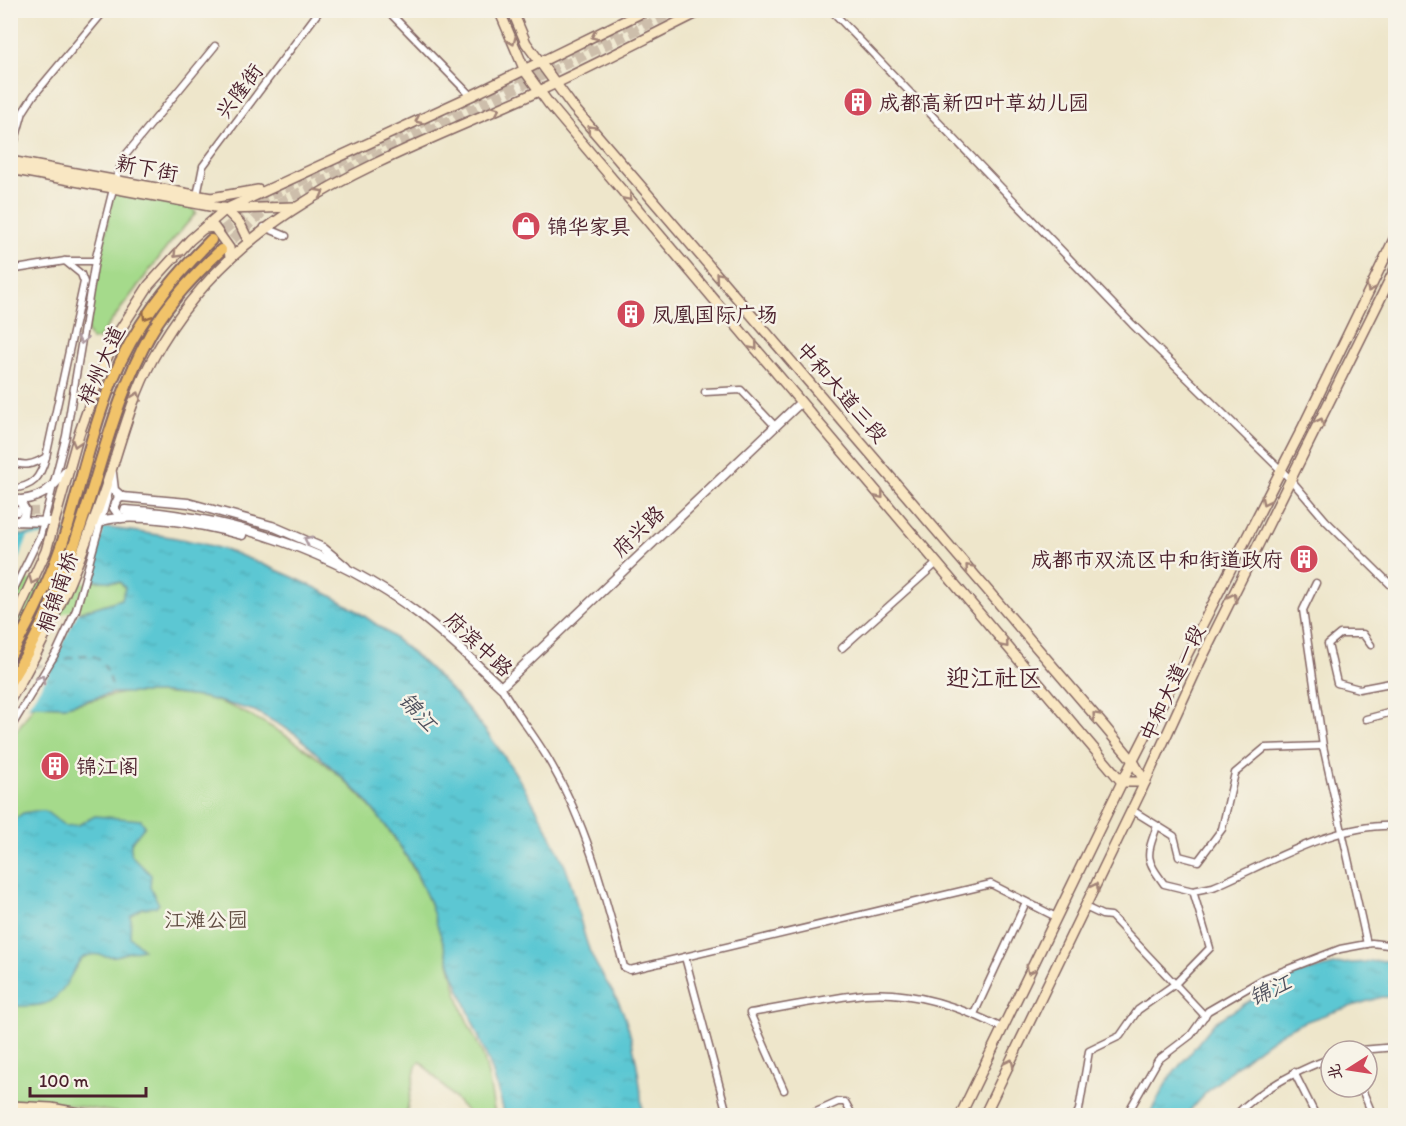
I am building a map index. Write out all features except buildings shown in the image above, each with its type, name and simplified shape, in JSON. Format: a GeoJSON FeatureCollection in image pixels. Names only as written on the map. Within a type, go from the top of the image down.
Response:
{"type":"FeatureCollection","features":[{"type":"Feature","properties":{"kind":"highway","name":"梓州大道"},"geometry":{"type":"LineString","coordinates":[[67,528],[100,414],[127,347],[174,278],[211,240]]}},
{"type":"Feature","properties":{"kind":"highway","name":"梓州大道"},"geometry":{"type":"LineString","coordinates":[[80,527],[123,390],[137,360],[173,300],[221,250]]}},
{"type":"Feature","properties":{"kind":"highway","name":"桐锦南桥"},"geometry":{"type":"LineString","coordinates":[[10,682],[45,617],[80,527]]}},
{"type":"Feature","properties":{"kind":"highway","name":"桐锦南桥"},"geometry":{"type":"LineString","coordinates":[[10,656],[32,614],[67,528]]}},
{"type":"Feature","properties":{"kind":"main road"},"geometry":{"type":"LineString","coordinates":[[499,10],[525,71],[539,91],[1122,782],[1145,782]]}},
{"type":"Feature","properties":{"kind":"main road","name":"中和大道三段"},"geometry":{"type":"LineString","coordinates":[[512,10],[526,43],[554,84],[1133,761],[1145,782]]}},
{"type":"Feature","properties":{"kind":"main road"},"geometry":{"type":"LineString","coordinates":[[278,186],[525,71],[647,10]]}},
{"type":"Feature","properties":{"kind":"main road"},"geometry":{"type":"LineString","coordinates":[[96,525],[112,471],[150,364],[185,307],[230,258],[264,227],[294,207],[387,157],[539,91],[703,10]]}},
{"type":"Feature","properties":{"kind":"main road","name":"新下街"},"geometry":{"type":"LineString","coordinates":[[10,159],[113,185],[226,209],[294,207]]}},
{"type":"Feature","properties":{"kind":"main road","name":"新下街"},"geometry":{"type":"LineString","coordinates":[[10,169],[211,198],[278,186]]}},
{"type":"Feature","properties":{"kind":"main road","name":"桐锦南桥"},"geometry":{"type":"LineString","coordinates":[[10,629],[41,562],[54,526],[91,396],[120,330],[149,285],[174,256],[226,209],[278,186]]}},
{"type":"Feature","properties":{"kind":"main road"},"geometry":{"type":"LineString","coordinates":[[211,198],[226,209],[240,224],[249,242]]}},
{"type":"Feature","properties":{"kind":"main road"},"geometry":{"type":"LineString","coordinates":[[205,228],[214,227],[229,248],[230,258]]}},
{"type":"Feature","properties":{"kind":"main road","name":"中和大道一段"},"geometry":{"type":"LineString","coordinates":[[960,1116],[1122,782],[1395,236]]}},
{"type":"Feature","properties":{"kind":"main road","name":"中和大道一段"},"geometry":{"type":"LineString","coordinates":[[984,1116],[1132,810],[1200,662],[1292,481],[1395,267]]}},
{"type":"Feature","properties":{"kind":"main road","name":"桐锦南桥"},"geometry":{"type":"LineString","coordinates":[[10,700],[55,620],[96,525]]}},
{"type":"Feature","properties":{"kind":"main road"},"geometry":{"type":"LineString","coordinates":[[10,1106],[51,1108],[95,1116]]}},
{"type":"Feature","properties":{"kind":"street"},"geometry":{"type":"LineString","coordinates":[[10,159],[23,112],[33,95],[105,10]]}},
{"type":"Feature","properties":{"kind":"street","name":"兴隆街"},"geometry":{"type":"LineString","coordinates":[[197,196],[203,166],[320,10]]}},
{"type":"Feature","properties":{"kind":"street"},"geometry":{"type":"LineString","coordinates":[[387,10],[471,96]]}},
{"type":"Feature","properties":{"kind":"street"},"geometry":{"type":"LineString","coordinates":[[831,10],[1132,324],[1292,481],[1326,521],[1395,590]]}},
{"type":"Feature","properties":{"kind":"street","name":"桐锦南桥"},"geometry":{"type":"LineString","coordinates":[[10,597],[40,536],[66,436],[96,261],[113,185],[124,157],[215,45]]}},
{"type":"Feature","properties":{"kind":"street"},"geometry":{"type":"LineString","coordinates":[[264,227],[286,236]]}},
{"type":"Feature","properties":{"kind":"street"},"geometry":{"type":"LineString","coordinates":[[10,270],[65,261],[96,261]]}},
{"type":"Feature","properties":{"kind":"street"},"geometry":{"type":"LineString","coordinates":[[10,489],[34,483],[40,477],[46,457],[84,282],[81,274],[65,261]]}},
{"type":"Feature","properties":{"kind":"street"},"geometry":{"type":"LineString","coordinates":[[705,392],[741,390],[775,426]]}},
{"type":"Feature","properties":{"kind":"street","name":"府兴路"},"geometry":{"type":"LineString","coordinates":[[501,687],[801,402]]}},
{"type":"Feature","properties":{"kind":"street"},"geometry":{"type":"LineString","coordinates":[[10,461],[30,465],[46,457]]}},
{"type":"Feature","properties":{"kind":"street"},"geometry":{"type":"LineString","coordinates":[[15,501],[38,497],[53,487],[69,467]]}},
{"type":"Feature","properties":{"kind":"street"},"geometry":{"type":"LineString","coordinates":[[112,471],[114,490],[122,497],[188,503],[272,526],[323,548],[356,574]]}},
{"type":"Feature","properties":{"kind":"street"},"geometry":{"type":"LineString","coordinates":[[96,525],[112,483]]}},
{"type":"Feature","properties":{"kind":"street"},"geometry":{"type":"LineString","coordinates":[[122,497],[118,499],[114,508],[123,514]]}},
{"type":"Feature","properties":{"kind":"street"},"geometry":{"type":"LineString","coordinates":[[15,501],[25,510],[24,516],[15,521]]}},
{"type":"Feature","properties":{"kind":"street","name":"府滨中路"},"geometry":{"type":"LineString","coordinates":[[96,525],[123,514],[151,512],[226,524],[306,551],[356,574],[420,614],[501,687],[550,763],[570,800],[593,853],[624,966],[635,969],[685,957]]}},
{"type":"Feature","properties":{"kind":"street"},"geometry":{"type":"LineString","coordinates":[[15,521],[44,521],[54,526]]}},
{"type":"Feature","properties":{"kind":"street","name":"桐锦南桥"},"geometry":{"type":"LineString","coordinates":[[10,729],[57,651],[76,610],[96,525]]}},
{"type":"Feature","properties":{"kind":"street"},"geometry":{"type":"LineString","coordinates":[[842,648],[937,563]]}},
{"type":"Feature","properties":{"kind":"street"},"geometry":{"type":"LineString","coordinates":[[1316,583],[1303,610],[1323,746],[1367,944]]}},
{"type":"Feature","properties":{"kind":"street"},"geometry":{"type":"LineString","coordinates":[[1371,645],[1363,634],[1340,634],[1328,644],[1336,683],[1359,690],[1395,682]]}},
{"type":"Feature","properties":{"kind":"street"},"geometry":{"type":"LineString","coordinates":[[1366,718],[1395,711]]}},
{"type":"Feature","properties":{"kind":"street"},"geometry":{"type":"LineString","coordinates":[[1132,810],[1174,836],[1179,856],[1198,861],[1222,828],[1235,773],[1264,748],[1323,746]]}},
{"type":"Feature","properties":{"kind":"street"},"geometry":{"type":"LineString","coordinates":[[1157,826],[1149,847],[1149,863],[1164,884],[1193,891],[1213,887],[1341,832],[1376,825],[1395,826]]}},
{"type":"Feature","properties":{"kind":"street"},"geometry":{"type":"LineString","coordinates":[[726,1110],[685,957],[991,884],[1056,917]]}},
{"type":"Feature","properties":{"kind":"street"},"geometry":{"type":"LineString","coordinates":[[1076,1116],[1089,1051],[1120,1036],[1138,1010],[1175,984],[1210,948],[1193,891]]}},
{"type":"Feature","properties":{"kind":"street"},"geometry":{"type":"LineString","coordinates":[[974,1014],[1026,902]]}},
{"type":"Feature","properties":{"kind":"street"},"geometry":{"type":"LineString","coordinates":[[1085,907],[1102,915],[1111,916],[1205,1016]]}},
{"type":"Feature","properties":{"kind":"street"},"geometry":{"type":"LineString","coordinates":[[1126,1116],[1158,1060],[1191,1035],[1208,1011],[1265,978],[1340,949],[1367,944],[1395,946]]}},
{"type":"Feature","properties":{"kind":"street"},"geometry":{"type":"LineString","coordinates":[[784,1090],[750,1013],[866,994],[922,998],[974,1014],[1002,1028]]}},
{"type":"Feature","properties":{"kind":"street"},"geometry":{"type":"LineString","coordinates":[[1379,1047],[1395,1047]]}},
{"type":"Feature","properties":{"kind":"street"},"geometry":{"type":"LineString","coordinates":[[1235,1116],[1245,1105],[1294,1072],[1319,1063]]}},
{"type":"Feature","properties":{"kind":"street"},"geometry":{"type":"LineString","coordinates":[[1294,1072],[1316,1116]]}},
{"type":"Feature","properties":{"kind":"street"},"geometry":{"type":"LineString","coordinates":[[1366,1099],[1373,1116]]}},
{"type":"Feature","properties":{"kind":"street"},"geometry":{"type":"LineString","coordinates":[[807,1116],[838,1102],[845,1102],[853,1116]]}},
{"type":"Feature","properties":{"kind":"green space"},"geometry":{"type":"Polygon","coordinates":[[[113,193],[190,206],[196,213],[168,246],[98,339],[92,340],[87,331],[113,193]]]}},
{"type":"Feature","properties":{"kind":"green space"},"geometry":{"type":"Polygon","coordinates":[[[11,576],[120,582],[125,588],[122,599],[55,620],[11,629],[11,576]]]}},
{"type":"Feature","properties":{"kind":"green space","name":"江滩公园"},"geometry":{"type":"Polygon","coordinates":[[[128,692],[196,696],[238,709],[294,741],[318,758],[362,798],[382,821],[415,871],[433,912],[462,1009],[484,1060],[495,1115],[470,1115],[420,1061],[416,1066],[406,1115],[139,1116],[44,1101],[11,1101],[11,739],[34,705],[66,706],[128,692]]]}},
{"type":"Feature","properties":{"kind":"water","name":"锦江"},"geometry":{"type":"Polygon","coordinates":[[[110,528],[219,548],[313,586],[343,602],[390,635],[450,689],[477,720],[524,786],[567,870],[591,954],[620,1005],[629,1030],[638,1074],[642,1115],[505,1115],[492,1070],[454,975],[429,901],[414,868],[393,835],[363,797],[296,734],[255,711],[206,698],[167,693],[113,693],[66,706],[34,705],[11,711],[55,620],[122,599],[125,588],[120,582],[11,576],[11,536],[110,528]]]}},
{"type":"Feature","properties":{"kind":"water"},"geometry":{"type":"Polygon","coordinates":[[[45,811],[65,826],[78,825],[95,816],[141,820],[145,826],[131,843],[131,855],[151,875],[150,887],[159,904],[156,907],[142,908],[131,916],[130,937],[143,949],[116,956],[84,957],[55,998],[34,1006],[11,1006],[11,822],[23,813],[45,811]]]}},
{"type":"Feature","properties":{"kind":"water","name":"锦江"},"geometry":{"type":"Polygon","coordinates":[[[1395,960],[1395,997],[1381,997],[1297,1025],[1271,1040],[1237,1065],[1194,1105],[1187,1115],[1149,1115],[1168,1080],[1215,1022],[1292,975],[1339,964],[1395,960]]]}},
{"type":"Feature","properties":{"kind":"pier"},"geometry":{"type":"Polygon","coordinates":[[[103,531],[89,583],[10,579],[28,537],[103,531]]]}},
{"type":"Feature","properties":{"kind":"pier"},"geometry":{"type":"Polygon","coordinates":[[[80,608],[45,680],[25,711],[10,714],[10,626],[54,617],[80,608]]]}},
{"type":"Feature","properties":{"kind":"ferry route"},"geometry":{"type":"LineString","coordinates":[[52,663],[76,656],[92,656],[104,665],[113,689]]}},
{"type":"Feature","properties":{"kind":"ferry route"},"geometry":{"type":"LineString","coordinates":[[35,667],[47,664]]}},
{"type":"Feature","properties":{"kind":"tunnel"},"geometry":{"type":"LineString","coordinates":[[211,240],[263,199],[658,10]]}},
{"type":"Feature","properties":{"kind":"tunnel"},"geometry":{"type":"LineString","coordinates":[[221,250],[266,209],[678,10]]}},
{"type":"Feature","properties":{"kind":"tunnel"},"geometry":{"type":"LineString","coordinates":[[18,511],[122,510]]}},
{"type":"Feature","properties":{"kind":"place","name":"成都高新四叶草幼儿园"},"geometry":{"type":"Point","coordinates":[858,102]}},
{"type":"Feature","properties":{"kind":"place","name":"锦华家具"},"geometry":{"type":"Point","coordinates":[526,226]}},
{"type":"Feature","properties":{"kind":"place","name":"凤凰国际广场"},"geometry":{"type":"Point","coordinates":[631,314]}},
{"type":"Feature","properties":{"kind":"place","name":"成都市双流区中和街道政府"},"geometry":{"type":"Point","coordinates":[1304,559]}},
{"type":"Feature","properties":{"kind":"place","name":"锦江阁"},"geometry":{"type":"Point","coordinates":[55,766]}},
{"type":"Feature","properties":{"kind":"district","name":"迎江社区"},"geometry":{"type":"Point","coordinates":[994,677]}}]}
